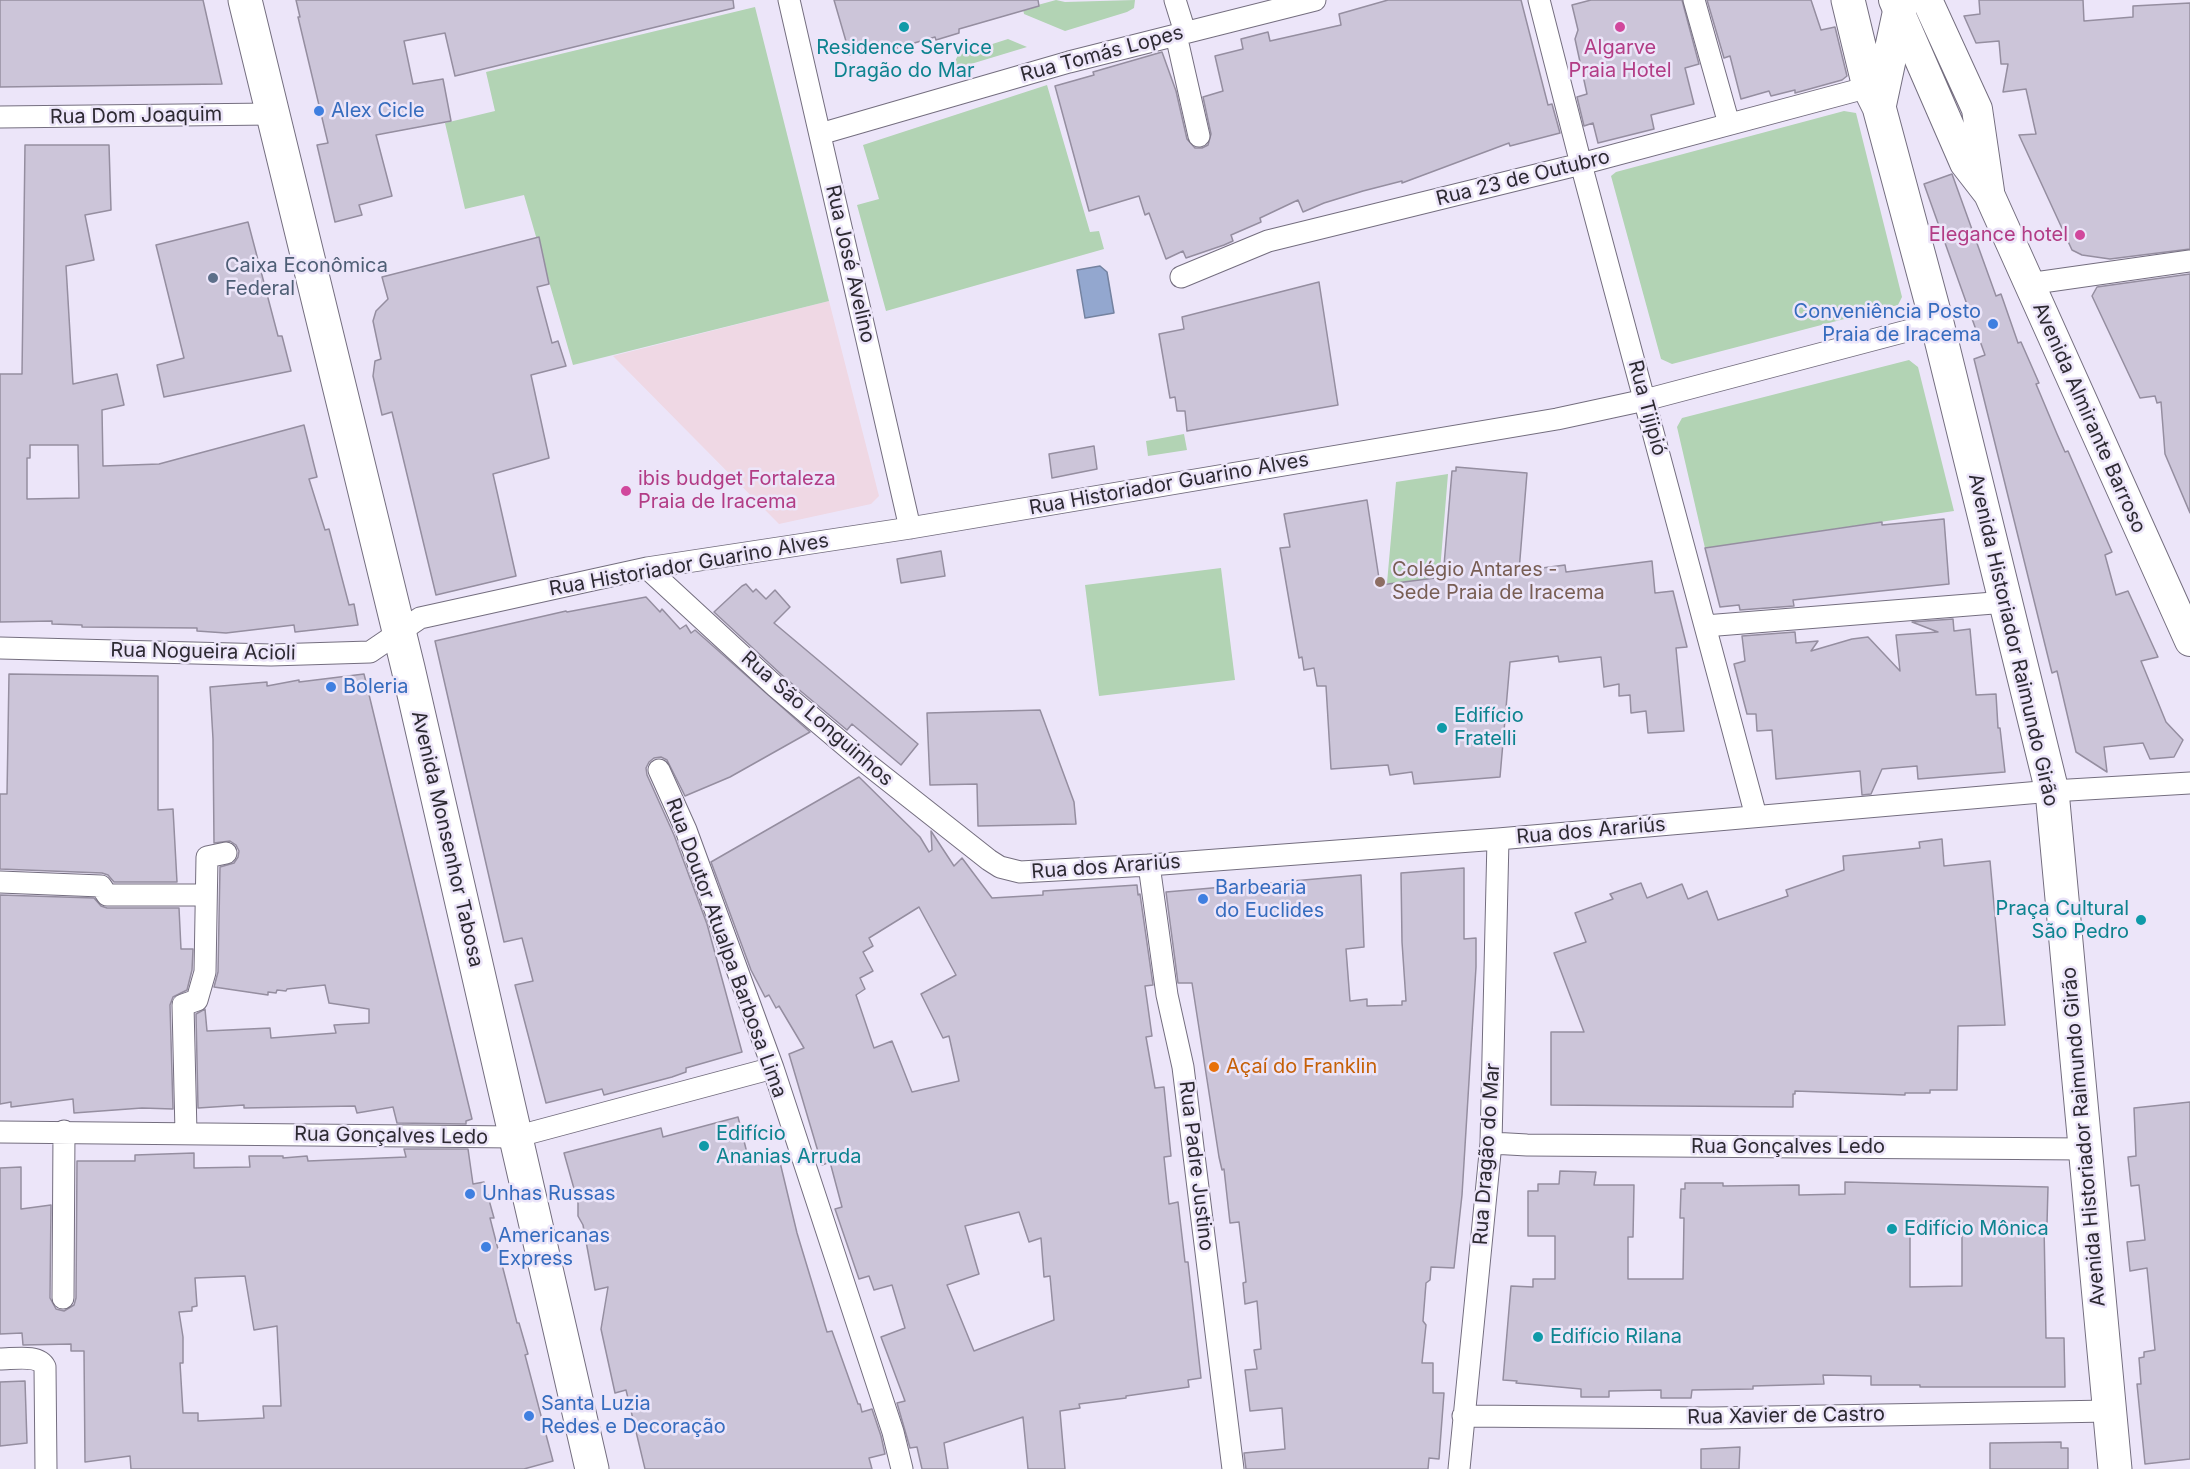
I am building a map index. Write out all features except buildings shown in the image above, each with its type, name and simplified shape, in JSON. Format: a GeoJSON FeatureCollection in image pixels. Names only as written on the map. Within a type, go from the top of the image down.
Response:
{"type":"FeatureCollection","features":[{"type":"Feature","properties":{"kind":"main road","name":"Avenida Monsenhor Tabosa"},"geometry":{"type":"LineString","coordinates":[[245,0],[399,632],[592,1469]]}},
{"type":"Feature","properties":{"kind":"main road","name":"Avenida Historiador Raimundo Girão"},"geometry":{"type":"LineString","coordinates":[[1848,0],[1937,323],[2052,791],[2115,1469]]}},
{"type":"Feature","properties":{"kind":"main road","name":"Avenida Historiador Raimundo Girão"},"geometry":{"type":"LineString","coordinates":[[1874,97],[1905,3]]}},
{"type":"Feature","properties":{"kind":"street","name":"Rua José Avelino"},"geometry":{"type":"LineString","coordinates":[[789,0],[910,528]]}},
{"type":"Feature","properties":{"kind":"street"},"geometry":{"type":"LineString","coordinates":[[1175,0],[1198,136]]}},
{"type":"Feature","properties":{"kind":"street","name":"Rua Tomás Lopes"},"geometry":{"type":"LineString","coordinates":[[820,134],[1070,62],[1315,0]]}},
{"type":"Feature","properties":{"kind":"street","name":"Rua Tijipió"},"geometry":{"type":"LineString","coordinates":[[1539,0],[1756,816]]}},
{"type":"Feature","properties":{"kind":"street"},"geometry":{"type":"LineString","coordinates":[[1694,0],[1729,124]]}},
{"type":"Feature","properties":{"kind":"street","name":"Avenida Almirante Barroso"},"geometry":{"type":"LineString","coordinates":[[1905,3],[1965,163],[1989,194],[2190,641]]}},
{"type":"Feature","properties":{"kind":"street","name":"Rua 23 de Outubro"},"geometry":{"type":"LineString","coordinates":[[1180,277],[1268,241],[1581,164],[1729,124],[1874,97]]}},
{"type":"Feature","properties":{"kind":"street","name":"Rua Dom Joaquim"},"geometry":{"type":"LineString","coordinates":[[0,117],[272,114]]}},
{"type":"Feature","properties":{"kind":"street"},"geometry":{"type":"LineString","coordinates":[[2028,284],[2190,261]]}},
{"type":"Feature","properties":{"kind":"street","name":"Rua Historiador Guarino Alves"},"geometry":{"type":"LineString","coordinates":[[399,632],[420,618],[647,568],[910,528],[1557,419],[1645,400],[1937,323]]}},
{"type":"Feature","properties":{"kind":"street","name":"Rua São Longuinhos"},"geometry":{"type":"LineString","coordinates":[[647,568],[776,687],[844,745],[993,862]]}},
{"type":"Feature","properties":{"kind":"street"},"geometry":{"type":"LineString","coordinates":[[1705,626],[2006,602]]}},
{"type":"Feature","properties":{"kind":"street","name":"Rua Nogueira Acioli"},"geometry":{"type":"LineString","coordinates":[[0,648],[271,655],[370,652],[399,632]]}},
{"type":"Feature","properties":{"kind":"street","name":"Rua Doutor Atualpa Barbosa Lima"},"geometry":{"type":"LineString","coordinates":[[659,770],[686,830],[773,1068],[892,1432],[902,1469]]}},
{"type":"Feature","properties":{"kind":"street","name":"Rua dos Arariús"},"geometry":{"type":"LineString","coordinates":[[993,862],[1000,867],[1020,872],[1149,865],[1498,839],[2052,791],[2190,783]]}},
{"type":"Feature","properties":{"kind":"street","name":"Rua Dragão do Mar"},"geometry":{"type":"LineString","coordinates":[[1459,1469],[1491,1143],[1498,839]]}},
{"type":"Feature","properties":{"kind":"street"},"geometry":{"type":"LineString","coordinates":[[186,1133],[183,1005],[197,1000],[205,972],[207,857],[226,853]]}},
{"type":"Feature","properties":{"kind":"street","name":"Rua Padre Justino"},"geometry":{"type":"LineString","coordinates":[[1149,865],[1167,995],[1183,1067],[1233,1469]]}},
{"type":"Feature","properties":{"kind":"street"},"geometry":{"type":"LineString","coordinates":[[0,882],[101,886],[107,895],[206,895]]}},
{"type":"Feature","properties":{"kind":"street","name":"Rua Gonçalves Ledo"},"geometry":{"type":"LineString","coordinates":[[0,1131],[515,1137],[773,1068]]}},
{"type":"Feature","properties":{"kind":"street"},"geometry":{"type":"LineString","coordinates":[[63,1298],[64,1131]]}},
{"type":"Feature","properties":{"kind":"street","name":"Rua Gonçalves Ledo"},"geometry":{"type":"LineString","coordinates":[[1491,1143],[2085,1149]]}},
{"type":"Feature","properties":{"kind":"street"},"geometry":{"type":"LineString","coordinates":[[0,1359],[41,1361],[45,1367],[46,1469]]}},
{"type":"Feature","properties":{"kind":"street","name":"Rua Xavier de Castro"},"geometry":{"type":"LineString","coordinates":[[1463,1416],[1712,1418],[2109,1411]]}},
{"type":"Feature","properties":{"kind":"shaded area"},"geometry":{"type":"Polygon","coordinates":[[[829,301],[879,496],[871,504],[779,524],[613,356],[829,301]]]}},
{"type":"Feature","properties":{"kind":"green space"},"geometry":{"type":"Polygon","coordinates":[[[1056,0],[1065,2],[1135,0],[1134,8],[1127,12],[1065,31],[1024,14],[1023,9],[1056,0]]]}},
{"type":"Feature","properties":{"kind":"green space"},"geometry":{"type":"Polygon","coordinates":[[[755,7],[829,301],[573,365],[524,195],[465,209],[445,123],[495,111],[486,72],[755,7]]]}},
{"type":"Feature","properties":{"kind":"green space"},"geometry":{"type":"Polygon","coordinates":[[[1008,39],[1027,47],[951,70],[958,55],[1008,39]]]}},
{"type":"Feature","properties":{"kind":"green space"},"geometry":{"type":"Polygon","coordinates":[[[1047,85],[1090,232],[1099,231],[1104,249],[886,311],[857,205],[879,199],[863,145],[1047,85]]]}},
{"type":"Feature","properties":{"kind":"green space"},"geometry":{"type":"Polygon","coordinates":[[[1844,111],[1856,113],[1902,297],[1898,305],[1672,364],[1661,359],[1611,176],[1616,172],[1844,111]]]}},
{"type":"Feature","properties":{"kind":"green space"},"geometry":{"type":"Polygon","coordinates":[[[1909,360],[1918,367],[1954,511],[1705,548],[1677,427],[1682,418],[1909,360]]]}},
{"type":"Feature","properties":{"kind":"green space"},"geometry":{"type":"Polygon","coordinates":[[[1184,434],[1187,450],[1148,456],[1146,441],[1184,434]]]}},
{"type":"Feature","properties":{"kind":"green space"},"geometry":{"type":"Polygon","coordinates":[[[1448,474],[1439,583],[1387,583],[1396,482],[1448,474]]]}},
{"type":"Feature","properties":{"kind":"green space"},"geometry":{"type":"Polygon","coordinates":[[[1221,568],[1235,680],[1099,696],[1085,585],[1221,568]]]}},
{"type":"Feature","properties":{"kind":"water"},"geometry":{"type":"Polygon","coordinates":[[[1100,266],[1107,272],[1114,313],[1085,318],[1077,270],[1100,266]]]}},
{"type":"Feature","properties":{"kind":"place","name":"Residence Service Dragão do Mar"},"geometry":{"type":"Point","coordinates":[904,27]}},
{"type":"Feature","properties":{"kind":"place","name":"Algarve Praia Hotel"},"geometry":{"type":"Point","coordinates":[1620,27]}},
{"type":"Feature","properties":{"kind":"place","name":"Alex Cicle"},"geometry":{"type":"Point","coordinates":[319,111]}},
{"type":"Feature","properties":{"kind":"place","name":"Elegance hotel"},"geometry":{"type":"Point","coordinates":[2080,235]}},
{"type":"Feature","properties":{"kind":"place","name":"Caixa Econômica Federal"},"geometry":{"type":"Point","coordinates":[213,278]}},
{"type":"Feature","properties":{"kind":"place","name":"Conveniência Posto Praia de Iracema"},"geometry":{"type":"Point","coordinates":[1993,324]}},
{"type":"Feature","properties":{"kind":"place","name":"ibis budget Fortaleza Praia de Iracema"},"geometry":{"type":"Point","coordinates":[626,491]}},
{"type":"Feature","properties":{"kind":"place","name":"Colégio Antares - Sede Praia de Iracema"},"geometry":{"type":"Point","coordinates":[1380,582]}},
{"type":"Feature","properties":{"kind":"place","name":"Boleria"},"geometry":{"type":"Point","coordinates":[331,687]}},
{"type":"Feature","properties":{"kind":"place","name":"Edifício Fratelli"},"geometry":{"type":"Point","coordinates":[1442,728]}},
{"type":"Feature","properties":{"kind":"place","name":"Barbearia do Euclides"},"geometry":{"type":"Point","coordinates":[1203,899]}},
{"type":"Feature","properties":{"kind":"place","name":"Praça Cultural São Pedro"},"geometry":{"type":"Point","coordinates":[2141,920]}},
{"type":"Feature","properties":{"kind":"place","name":"Açaí do Franklin"},"geometry":{"type":"Point","coordinates":[1214,1067]}},
{"type":"Feature","properties":{"kind":"place","name":"Edifício Ananias Arruda"},"geometry":{"type":"Point","coordinates":[704,1146]}},
{"type":"Feature","properties":{"kind":"place","name":"Unhas Russas"},"geometry":{"type":"Point","coordinates":[470,1194]}},
{"type":"Feature","properties":{"kind":"place","name":"Edifício Mônica"},"geometry":{"type":"Point","coordinates":[1892,1229]}},
{"type":"Feature","properties":{"kind":"place","name":"Americanas Express"},"geometry":{"type":"Point","coordinates":[486,1247]}},
{"type":"Feature","properties":{"kind":"place","name":"Edifício Rilana"},"geometry":{"type":"Point","coordinates":[1538,1337]}},
{"type":"Feature","properties":{"kind":"place","name":"Santa Luzia Redes e Decoração"},"geometry":{"type":"Point","coordinates":[529,1416]}}]}
